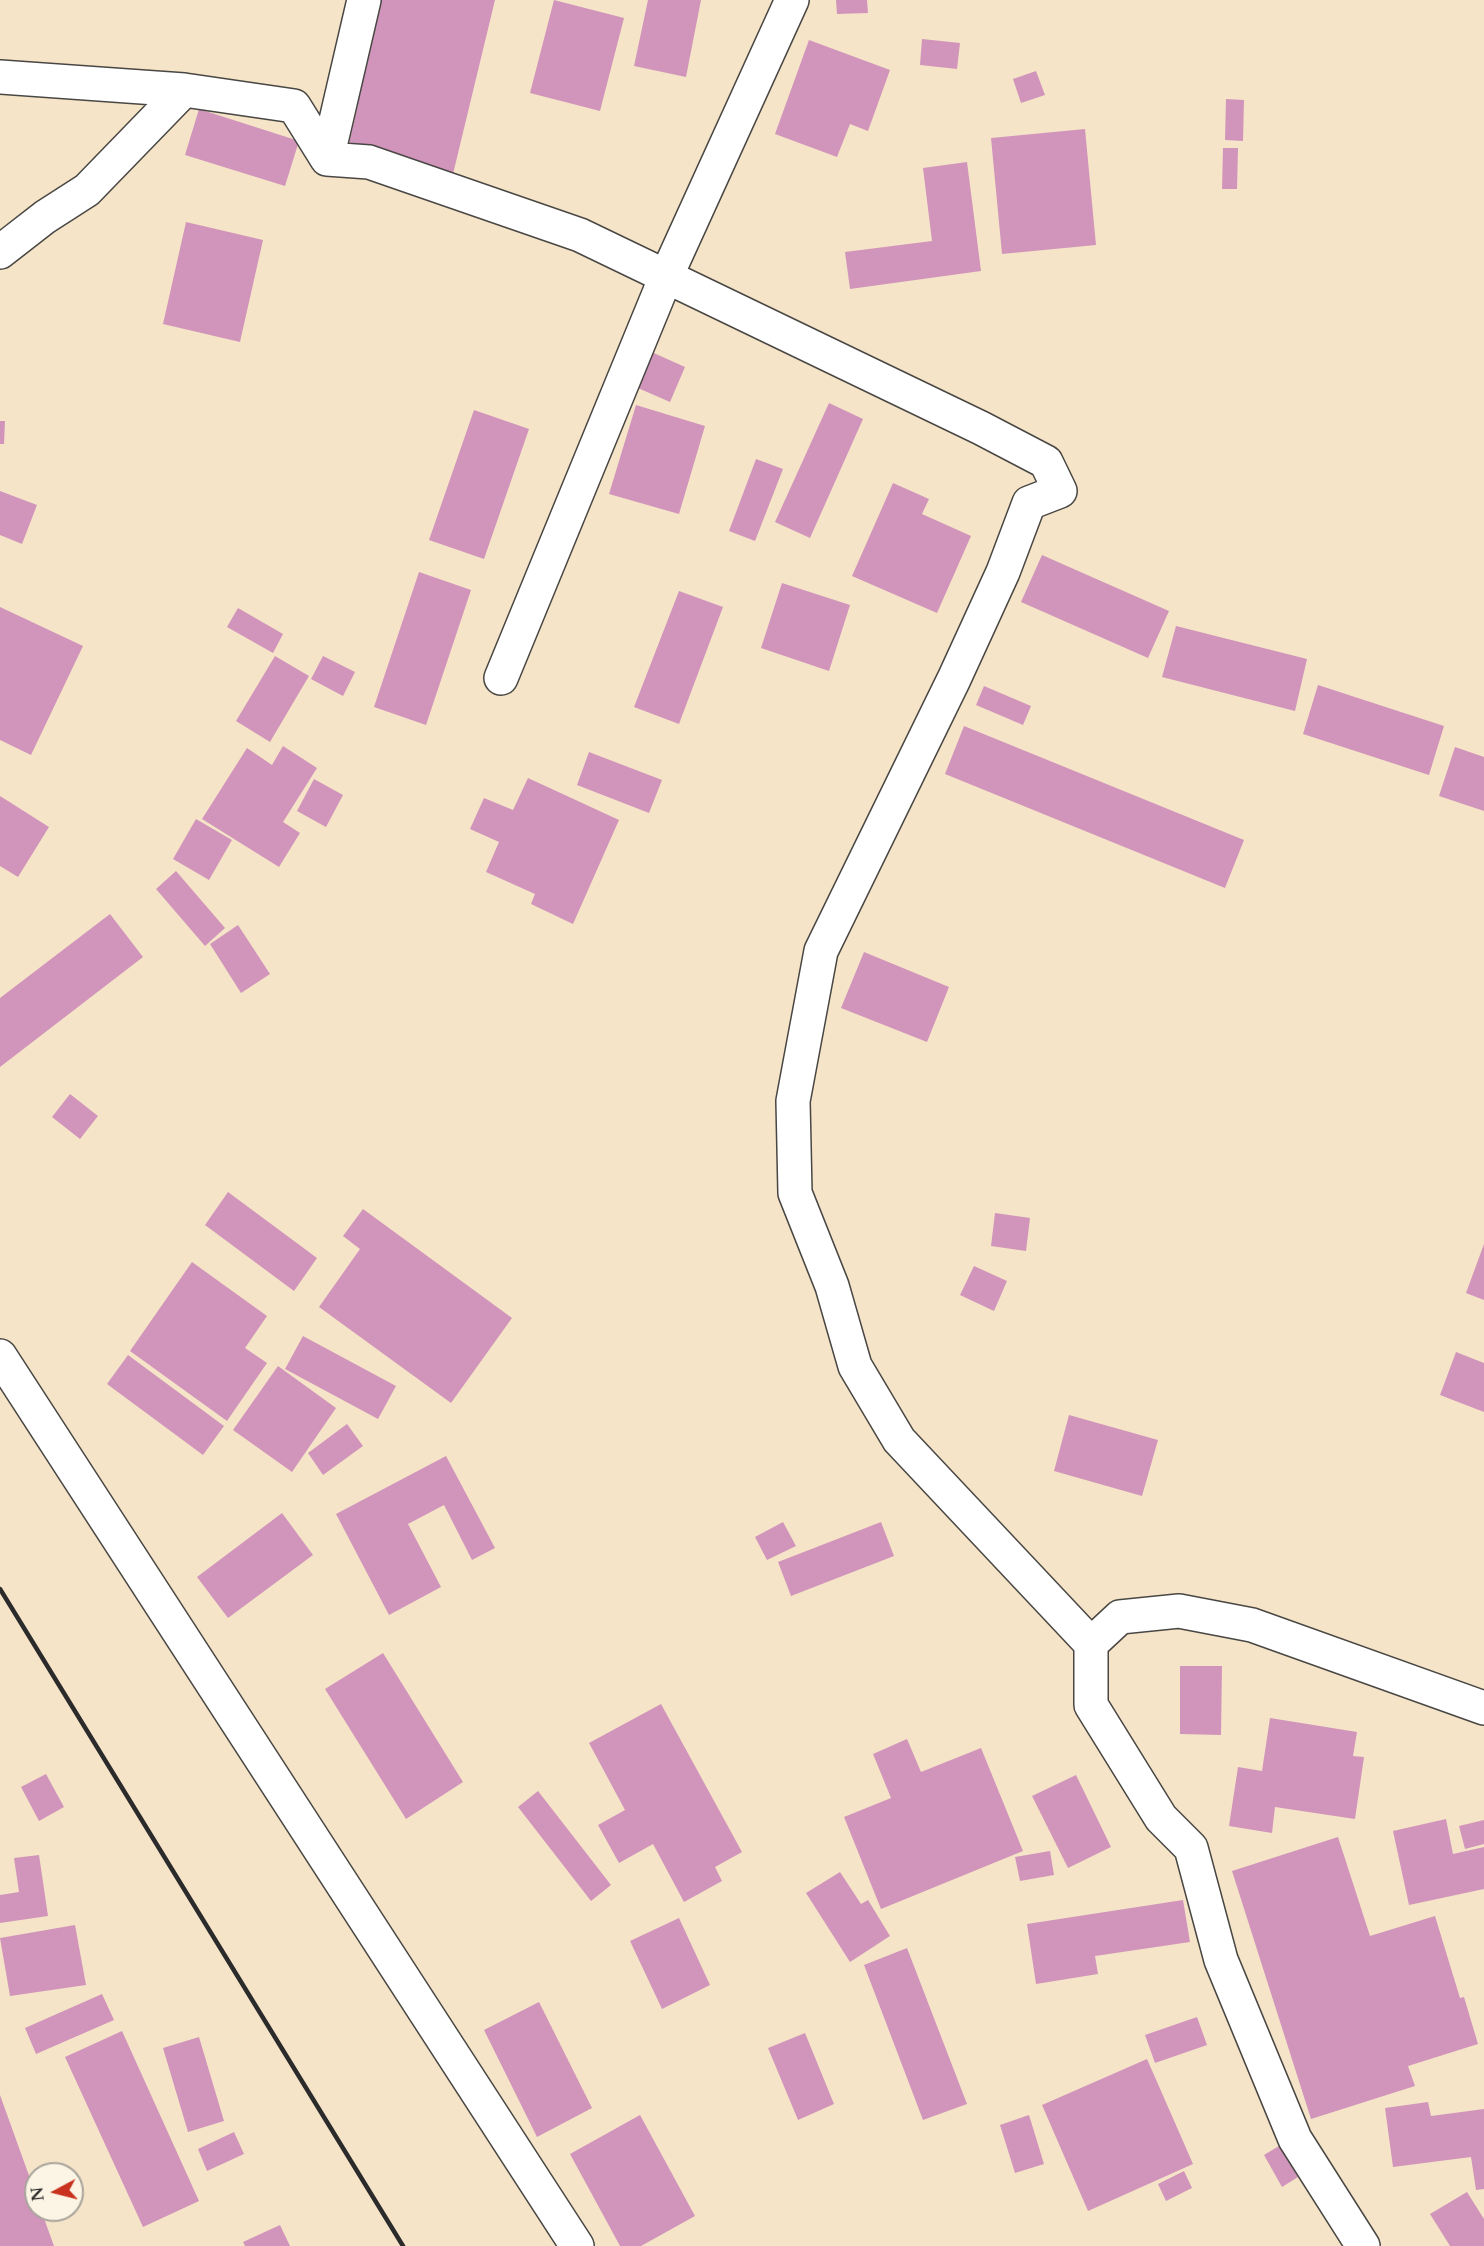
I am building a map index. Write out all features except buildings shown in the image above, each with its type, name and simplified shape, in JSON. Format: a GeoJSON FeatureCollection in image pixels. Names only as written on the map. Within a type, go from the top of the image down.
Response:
{"type":"FeatureCollection","features":[{"type":"Feature","properties":{"kind":"street"},"geometry":{"type":"LineString","coordinates":[[327,159],[364,0]]}},
{"type":"Feature","properties":{"kind":"street"},"geometry":{"type":"LineString","coordinates":[[501,678],[665,279],[792,0]]}},
{"type":"Feature","properties":{"kind":"street"},"geometry":{"type":"LineString","coordinates":[[0,76],[184,90],[294,106],[327,159]]}},
{"type":"Feature","properties":{"kind":"street"},"geometry":{"type":"LineString","coordinates":[[0,252],[45,217],[87,190],[184,90]]}},
{"type":"Feature","properties":{"kind":"street"},"geometry":{"type":"LineString","coordinates":[[327,159],[369,162],[580,235],[665,279],[981,428],[1046,462],[1060,491],[1029,503],[1003,572],[954,679],[821,951],[793,1101],[795,1193],[832,1286],[855,1366],[899,1440],[1091,1644],[1091,1705],[1161,1818],[1191,1848],[1221,1960],[1295,2139],[1363,2246]]}},
{"type":"Feature","properties":{"kind":"street"},"geometry":{"type":"LineString","coordinates":[[0,1356],[576,2246]]}},
{"type":"Feature","properties":{"kind":"street"},"geometry":{"type":"LineString","coordinates":[[1091,1644],[1120,1617],[1179,1611],[1252,1625],[1484,1708]]}},
{"type":"Feature","properties":{"kind":"railway"},"geometry":{"type":"LineString","coordinates":[[0,1589],[403,2246]]}}]}
